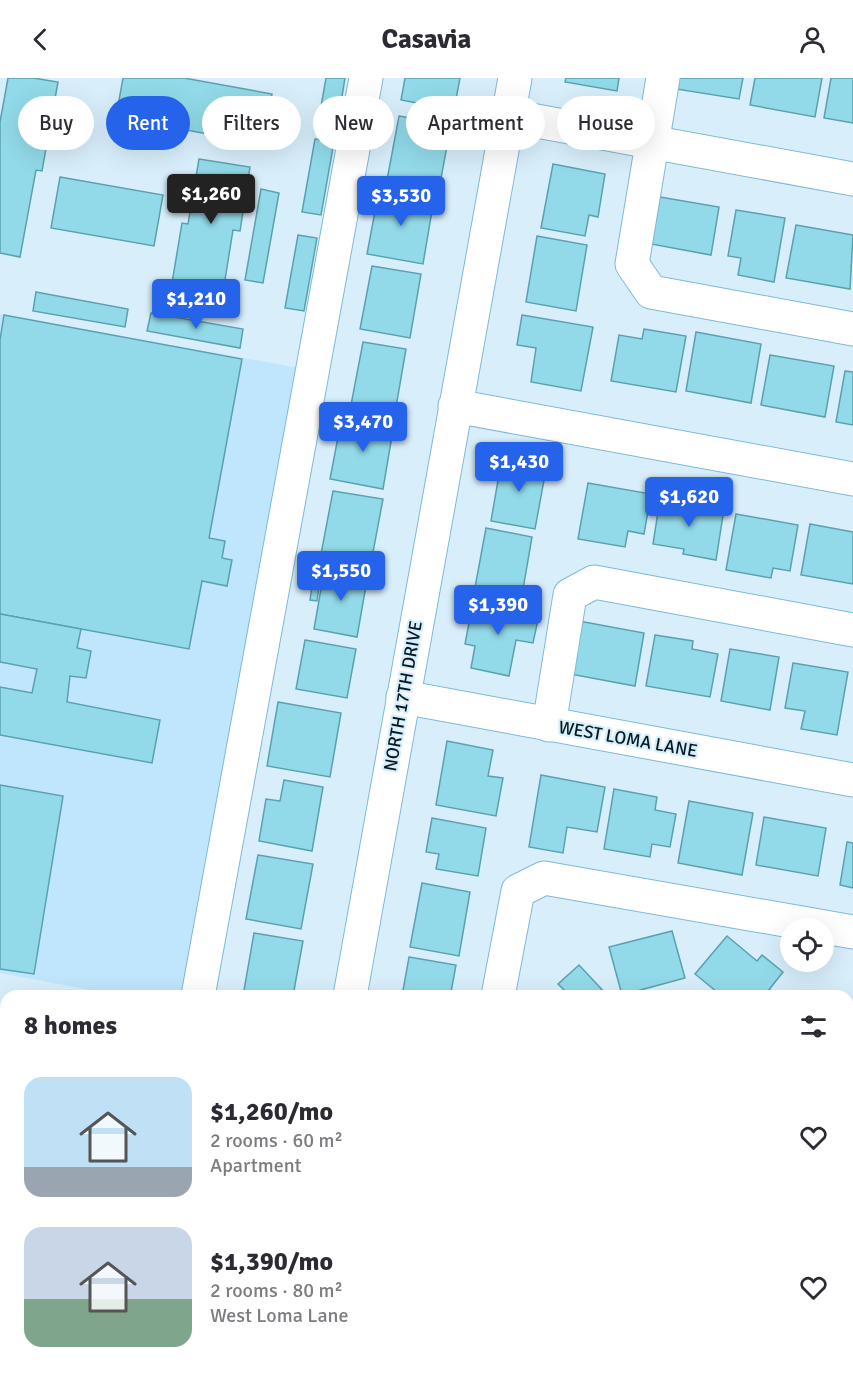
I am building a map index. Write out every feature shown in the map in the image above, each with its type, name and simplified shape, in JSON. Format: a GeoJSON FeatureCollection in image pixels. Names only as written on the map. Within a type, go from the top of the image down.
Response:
{"type":"FeatureCollection","features":[{"type":"Feature","properties":{"kind":"street"},"geometry":{"type":"LineString","coordinates":[[199,990],[366,78]]}},
{"type":"Feature","properties":{"kind":"street","name":"NORTH 17TH DRIVE"},"geometry":{"type":"LineString","coordinates":[[512,96],[515,78]]}},
{"type":"Feature","properties":{"kind":"street"},"geometry":{"type":"LineString","coordinates":[[655,135],[663,78]]}},
{"type":"Feature","properties":{"kind":"street"},"geometry":{"type":"LineString","coordinates":[[655,142],[853,178]]}},
{"type":"Feature","properties":{"kind":"street","name":"NORTH 17TH DRIVE"},"geometry":{"type":"LineString","coordinates":[[351,990],[503,150]]}},
{"type":"Feature","properties":{"kind":"street"},"geometry":{"type":"LineString","coordinates":[[653,150],[632,264],[651,292],[853,329]]}},
{"type":"Feature","properties":{"kind":"street"},"geometry":{"type":"LineString","coordinates":[[455,406],[853,479]]}},
{"type":"Feature","properties":{"kind":"street"},"geometry":{"type":"LineString","coordinates":[[549,724],[570,595],[594,582],[853,630]]}},
{"type":"Feature","properties":{"kind":"street","name":"WEST LOMA LANE"},"geometry":{"type":"LineString","coordinates":[[403,698],[853,780]]}},
{"type":"Feature","properties":{"kind":"street"},"geometry":{"type":"LineString","coordinates":[[499,990],[518,891],[544,878],[853,932]]}},
{"type":"Feature","properties":{"kind":"shaded area"},"geometry":{"type":"Polygon","coordinates":[[[0,314],[299,368],[184,990],[91,990],[0,973],[0,314]]]}},
{"type":"Feature","properties":{"kind":"building"},"geometry":{"type":"Polygon","coordinates":[[[8,78],[33,78],[58,82],[55,96],[18,96],[18,150],[46,150],[42,171],[36,170],[20,257],[0,253],[0,122],[8,78]]]}},
{"type":"Feature","properties":{"kind":"building"},"geometry":{"type":"Polygon","coordinates":[[[123,78],[184,78],[272,94],[272,96],[202,96],[202,133],[190,131],[190,96],[120,96],[123,78]]]}},
{"type":"Feature","properties":{"kind":"building"},"geometry":{"type":"Polygon","coordinates":[[[326,78],[345,78],[342,96],[323,96],[326,78]]]}},
{"type":"Feature","properties":{"kind":"building"},"geometry":{"type":"Polygon","coordinates":[[[405,78],[460,78],[457,96],[406,96],[406,101],[401,100],[405,78]]]}},
{"type":"Feature","properties":{"kind":"building"},"geometry":{"type":"Polygon","coordinates":[[[566,78],[619,78],[617,91],[565,82],[566,78]]]}},
{"type":"Feature","properties":{"kind":"building"},"geometry":{"type":"Polygon","coordinates":[[[678,78],[743,78],[739,99],[676,89],[678,78]]]}},
{"type":"Feature","properties":{"kind":"building"},"geometry":{"type":"Polygon","coordinates":[[[755,78],[822,78],[815,117],[750,105],[755,78]]]}},
{"type":"Feature","properties":{"kind":"building"},"geometry":{"type":"Polygon","coordinates":[[[831,78],[853,78],[853,123],[824,118],[831,78]]]}},
{"type":"Feature","properties":{"kind":"building"},"geometry":{"type":"Polygon","coordinates":[[[399,116],[406,117],[406,150],[446,150],[439,189],[387,180],[399,116]]]}},
{"type":"Feature","properties":{"kind":"building"},"geometry":{"type":"Polygon","coordinates":[[[313,150],[333,150],[321,215],[302,212],[313,150]]]}},
{"type":"Feature","properties":{"kind":"building"},"geometry":{"type":"Polygon","coordinates":[[[199,159],[250,167],[240,231],[233,230],[223,292],[172,283],[182,223],[188,224],[199,159]]]}},
{"type":"Feature","properties":{"kind":"building"},"geometry":{"type":"Polygon","coordinates":[[[553,164],[605,174],[598,217],[589,215],[585,236],[541,228],[553,164]]]}},
{"type":"Feature","properties":{"kind":"building"},"geometry":{"type":"Polygon","coordinates":[[[60,177],[163,195],[154,246],[51,228],[60,177]]]}},
{"type":"Feature","properties":{"kind":"building"},"geometry":{"type":"Polygon","coordinates":[[[261,189],[279,193],[263,283],[245,280],[261,189]]]}},
{"type":"Feature","properties":{"kind":"building"},"geometry":{"type":"Polygon","coordinates":[[[379,190],[434,199],[423,264],[367,254],[379,190]]]}},
{"type":"Feature","properties":{"kind":"building"},"geometry":{"type":"Polygon","coordinates":[[[660,197],[719,207],[711,255],[651,244],[660,197]]]}},
{"type":"Feature","properties":{"kind":"building"},"geometry":{"type":"Polygon","coordinates":[[[736,210],[785,218],[774,282],[738,275],[741,258],[728,256],[736,210]]]}},
{"type":"Feature","properties":{"kind":"building"},"geometry":{"type":"Polygon","coordinates":[[[796,225],[853,235],[850,289],[786,278],[796,225]]]}},
{"type":"Feature","properties":{"kind":"building"},"geometry":{"type":"Polygon","coordinates":[[[298,235],[317,238],[304,311],[285,308],[298,235]]]}},
{"type":"Feature","properties":{"kind":"building"},"geometry":{"type":"Polygon","coordinates":[[[537,236],[587,245],[576,311],[526,302],[537,236]]]}},
{"type":"Feature","properties":{"kind":"building"},"geometry":{"type":"Polygon","coordinates":[[[372,266],[421,274],[410,338],[360,329],[372,266]]]}},
{"type":"Feature","properties":{"kind":"building"},"geometry":{"type":"Polygon","coordinates":[[[36,292],[128,309],[125,327],[33,311],[36,292]]]}},
{"type":"Feature","properties":{"kind":"building"},"geometry":{"type":"Polygon","coordinates":[[[151,313],[243,329],[240,348],[147,331],[151,313]]]}},
{"type":"Feature","properties":{"kind":"building"},"geometry":{"type":"Polygon","coordinates":[[[4,315],[242,359],[209,538],[225,541],[222,558],[232,560],[227,586],[202,581],[189,649],[0,614],[0,340],[4,315]]]}},
{"type":"Feature","properties":{"kind":"building"},"geometry":{"type":"Polygon","coordinates":[[[522,315],[593,327],[581,391],[531,382],[536,348],[517,345],[522,315]]]}},
{"type":"Feature","properties":{"kind":"building"},"geometry":{"type":"Polygon","coordinates":[[[644,329],[686,336],[676,392],[611,381],[619,335],[642,339],[644,329]]]}},
{"type":"Feature","properties":{"kind":"building"},"geometry":{"type":"Polygon","coordinates":[[[696,332],[761,344],[751,403],[686,391],[696,332]]]}},
{"type":"Feature","properties":{"kind":"building"},"geometry":{"type":"Polygon","coordinates":[[[363,342],[406,349],[395,413],[351,405],[363,342]]]}},
{"type":"Feature","properties":{"kind":"building"},"geometry":{"type":"Polygon","coordinates":[[[770,355],[834,366],[825,417],[761,405],[770,355]]]}},
{"type":"Feature","properties":{"kind":"building"},"geometry":{"type":"Polygon","coordinates":[[[845,371],[853,372],[853,425],[836,422],[845,371]]]}},
{"type":"Feature","properties":{"kind":"building"},"geometry":{"type":"Polygon","coordinates":[[[350,417],[394,424],[383,489],[330,479],[339,432],[347,434],[350,417]]]}},
{"type":"Feature","properties":{"kind":"building"},"geometry":{"type":"Polygon","coordinates":[[[502,457],[547,464],[535,529],[491,521],[502,457]]]}},
{"type":"Feature","properties":{"kind":"building"},"geometry":{"type":"Polygon","coordinates":[[[588,483],[651,494],[644,534],[628,531],[625,547],[578,539],[588,483]]]}},
{"type":"Feature","properties":{"kind":"building"},"geometry":{"type":"Polygon","coordinates":[[[333,491],[383,499],[371,563],[321,554],[333,491]]]}},
{"type":"Feature","properties":{"kind":"building"},"geometry":{"type":"Polygon","coordinates":[[[660,499],[724,509],[716,560],[683,554],[684,549],[653,544],[660,499]]]}},
{"type":"Feature","properties":{"kind":"building"},"geometry":{"type":"Polygon","coordinates":[[[736,514],[798,525],[790,571],[773,568],[771,578],[726,570],[736,514]]]}},
{"type":"Feature","properties":{"kind":"building"},"geometry":{"type":"Polygon","coordinates":[[[810,524],[853,532],[853,584],[801,575],[810,524]]]}},
{"type":"Feature","properties":{"kind":"building"},"geometry":{"type":"Polygon","coordinates":[[[486,528],[532,537],[521,601],[474,593],[486,528]]]}},
{"type":"Feature","properties":{"kind":"building"},"geometry":{"type":"Polygon","coordinates":[[[325,566],[368,574],[357,637],[314,629],[325,566]]]}},
{"type":"Feature","properties":{"kind":"building"},"geometry":{"type":"Polygon","coordinates":[[[313,579],[320,580],[317,601],[310,600],[313,579]]]}},
{"type":"Feature","properties":{"kind":"building"},"geometry":{"type":"Polygon","coordinates":[[[473,602],[539,615],[533,643],[516,640],[509,676],[471,668],[475,646],[465,644],[473,602]]]}},
{"type":"Feature","properties":{"kind":"building"},"geometry":{"type":"Polygon","coordinates":[[[0,614],[81,629],[77,648],[91,651],[86,678],[70,676],[67,702],[160,720],[152,763],[0,735],[0,687],[32,693],[37,669],[0,662],[0,614]]]}},
{"type":"Feature","properties":{"kind":"building"},"geometry":{"type":"Polygon","coordinates":[[[579,621],[644,633],[635,686],[570,674],[579,621]]]}},
{"type":"Feature","properties":{"kind":"building"},"geometry":{"type":"Polygon","coordinates":[[[655,635],[693,641],[692,649],[718,654],[710,697],[646,686],[655,635]]]}},
{"type":"Feature","properties":{"kind":"building"},"geometry":{"type":"Polygon","coordinates":[[[305,640],[356,649],[347,698],[296,689],[305,640]]]}},
{"type":"Feature","properties":{"kind":"building"},"geometry":{"type":"Polygon","coordinates":[[[730,649],[779,657],[770,710],[721,701],[730,649]]]}},
{"type":"Feature","properties":{"kind":"building"},"geometry":{"type":"Polygon","coordinates":[[[793,663],[848,672],[837,735],[801,729],[805,711],[785,708],[793,663]]]}},
{"type":"Feature","properties":{"kind":"building"},"geometry":{"type":"Polygon","coordinates":[[[278,702],[341,713],[330,777],[267,766],[278,702]]]}},
{"type":"Feature","properties":{"kind":"building"},"geometry":{"type":"Polygon","coordinates":[[[447,741],[493,750],[488,776],[503,778],[496,816],[436,805],[447,741]]]}},
{"type":"Feature","properties":{"kind":"building"},"geometry":{"type":"Polygon","coordinates":[[[541,775],[605,787],[597,832],[567,827],[563,853],[529,847],[541,775]]]}},
{"type":"Feature","properties":{"kind":"building"},"geometry":{"type":"Polygon","coordinates":[[[284,780],[323,787],[312,851],[259,841],[266,799],[280,801],[284,780]]]}},
{"type":"Feature","properties":{"kind":"building"},"geometry":{"type":"Polygon","coordinates":[[[0,785],[63,796],[34,974],[0,969],[0,785]]]}},
{"type":"Feature","properties":{"kind":"building"},"geometry":{"type":"Polygon","coordinates":[[[614,789],[657,797],[655,810],[676,814],[670,847],[652,844],[650,857],[604,849],[614,789]]]}},
{"type":"Feature","properties":{"kind":"building"},"geometry":{"type":"Polygon","coordinates":[[[689,801],[753,813],[742,875],[678,863],[689,801]]]}},
{"type":"Feature","properties":{"kind":"building"},"geometry":{"type":"Polygon","coordinates":[[[764,817],[826,828],[818,876],[756,865],[764,817]]]}},
{"type":"Feature","properties":{"kind":"building"},"geometry":{"type":"Polygon","coordinates":[[[432,818],[486,828],[478,876],[436,869],[439,854],[426,852],[432,818]]]}},
{"type":"Feature","properties":{"kind":"building"},"geometry":{"type":"Polygon","coordinates":[[[847,842],[853,843],[853,888],[840,885],[847,842]]]}},
{"type":"Feature","properties":{"kind":"building"},"geometry":{"type":"Polygon","coordinates":[[[258,855],[313,864],[301,929],[246,919],[258,855]]]}},
{"type":"Feature","properties":{"kind":"building"},"geometry":{"type":"Polygon","coordinates":[[[422,883],[470,892],[459,956],[410,947],[422,883]]]}},
{"type":"Feature","properties":{"kind":"building"},"geometry":{"type":"Polygon","coordinates":[[[672,931],[685,978],[641,990],[621,990],[609,947],[672,931]]]}},
{"type":"Feature","properties":{"kind":"building"},"geometry":{"type":"Polygon","coordinates":[[[254,933],[303,941],[294,990],[244,990],[254,933]]]}},
{"type":"Feature","properties":{"kind":"building"},"geometry":{"type":"Polygon","coordinates":[[[727,936],[757,961],[762,955],[780,972],[783,972],[769,990],[715,990],[695,974],[727,936]]]}},
{"type":"Feature","properties":{"kind":"building"},"geometry":{"type":"Polygon","coordinates":[[[409,957],[456,965],[451,990],[403,990],[409,957]]]}},
{"type":"Feature","properties":{"kind":"building"},"geometry":{"type":"Polygon","coordinates":[[[579,965],[602,990],[564,990],[558,984],[579,965]]]}}]}
